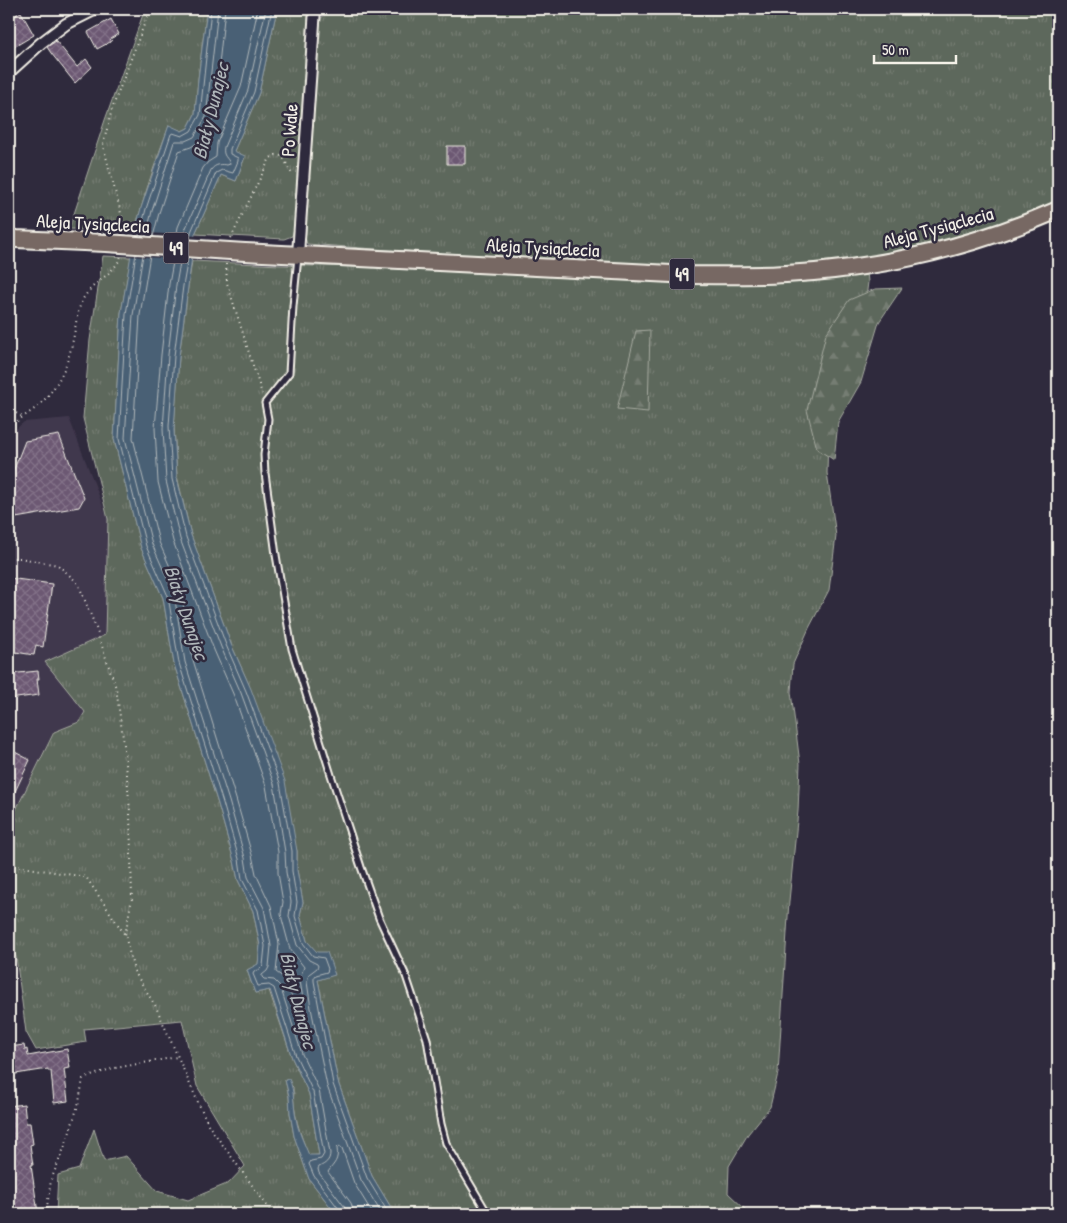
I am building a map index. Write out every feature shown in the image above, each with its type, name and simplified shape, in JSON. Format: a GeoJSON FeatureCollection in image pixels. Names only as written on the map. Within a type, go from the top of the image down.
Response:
{"type":"FeatureCollection","features":[{"type":"Feature","properties":{"kind":"main road","name":"Aleja Tysiąclecia"},"geometry":{"type":"LineString","coordinates":[[11,239],[738,276],[788,274],[850,268],[914,256],[995,234],[1058,210]]}},
{"type":"Feature","properties":{"kind":"street"},"geometry":{"type":"LineString","coordinates":[[9,72],[41,43],[66,24],[96,9]]}},
{"type":"Feature","properties":{"kind":"street","name":"Po Wale"},"geometry":{"type":"LineString","coordinates":[[298,254],[315,9]]}},
{"type":"Feature","properties":{"kind":"lane"},"geometry":{"type":"LineString","coordinates":[[298,254],[289,373],[265,403],[268,419],[264,455],[276,555],[292,649],[361,867],[379,918],[406,976],[427,1039],[441,1124],[446,1143],[488,1214]]}},
{"type":"Feature","properties":{"kind":"path"},"geometry":{"type":"LineString","coordinates":[[123,238],[122,217],[103,146],[112,109],[150,9]]}},
{"type":"Feature","properties":{"kind":"path"},"geometry":{"type":"LineString","coordinates":[[9,427],[36,408],[52,390],[61,376],[72,344],[82,300],[87,292],[118,263],[121,257]]}},
{"type":"Feature","properties":{"kind":"path"},"geometry":{"type":"LineString","coordinates":[[9,408],[23,417]]}},
{"type":"Feature","properties":{"kind":"path"},"geometry":{"type":"LineString","coordinates":[[9,558],[20,558],[58,565],[78,583],[96,628],[116,688],[125,752],[130,811],[132,898],[125,935]]}},
{"type":"Feature","properties":{"kind":"path"},"geometry":{"type":"LineString","coordinates":[[9,865],[86,877],[125,935],[134,972],[156,1007],[209,1126],[274,1214]]}},
{"type":"Feature","properties":{"kind":"path"},"geometry":{"type":"LineString","coordinates":[[46,1214],[51,1180],[67,1141],[79,1102],[83,1079],[110,1069],[177,1057]]}},
{"type":"Feature","properties":{"kind":"shaded area"},"geometry":{"type":"Polygon","coordinates":[[[69,418],[108,519],[105,635],[85,712],[79,722],[53,732],[9,826],[9,435],[24,422],[69,418]]]}},
{"type":"Feature","properties":{"kind":"green space"},"geometry":{"type":"Polygon","coordinates":[[[145,9],[207,9],[195,114],[188,128],[182,131],[169,126],[150,178],[135,231],[69,229],[105,120],[145,9]]]}},
{"type":"Feature","properties":{"kind":"green space"},"geometry":{"type":"Polygon","coordinates":[[[277,9],[311,9],[295,225],[292,236],[284,239],[195,234],[221,175],[236,181],[245,157],[234,151],[259,93],[277,9]]]}},
{"type":"Feature","properties":{"kind":"green space"},"geometry":{"type":"Polygon","coordinates":[[[396,9],[1058,9],[1058,201],[1024,216],[942,241],[862,258],[780,267],[672,266],[430,253],[307,244],[304,234],[320,19],[326,14],[396,9]]]}},
{"type":"Feature","properties":{"kind":"green space"},"geometry":{"type":"Polygon","coordinates":[[[103,256],[131,257],[121,313],[114,439],[141,548],[163,598],[174,664],[218,804],[238,880],[253,911],[260,946],[258,965],[247,970],[255,993],[269,990],[292,1058],[309,1094],[319,1155],[309,1156],[297,1122],[293,1087],[285,1080],[294,1136],[309,1179],[336,1214],[56,1214],[58,1175],[79,1169],[94,1129],[104,1161],[126,1156],[157,1191],[188,1200],[229,1183],[245,1166],[197,1086],[182,1020],[84,1029],[86,1042],[36,1050],[26,1032],[16,957],[9,946],[9,824],[54,732],[79,722],[85,712],[45,662],[105,635],[108,519],[83,418],[90,340],[103,256]]]}},
{"type":"Feature","properties":{"kind":"green space"},"geometry":{"type":"Polygon","coordinates":[[[192,261],[467,270],[616,279],[737,282],[867,272],[868,282],[865,306],[829,397],[827,473],[836,536],[829,590],[793,664],[791,692],[800,764],[778,1073],[770,1107],[748,1134],[729,1166],[728,1193],[749,1214],[395,1214],[372,1176],[338,1082],[318,980],[335,974],[307,941],[300,915],[303,902],[297,870],[297,851],[249,685],[231,644],[191,535],[177,476],[174,426],[179,357],[192,261]]]}},
{"type":"Feature","properties":{"kind":"green space"},"geometry":{"type":"Polygon","coordinates":[[[902,288],[879,322],[861,382],[838,422],[834,460],[817,449],[807,410],[826,334],[849,300],[875,289],[902,288]]]}},
{"type":"Feature","properties":{"kind":"green space"},"geometry":{"type":"Polygon","coordinates":[[[650,330],[648,412],[617,409],[636,331],[650,330]]]}},
{"type":"Feature","properties":{"kind":"water","name":"Biały Dunajec"},"geometry":{"type":"Polygon","coordinates":[[[207,9],[277,9],[259,93],[234,151],[245,156],[236,181],[221,175],[195,234],[179,357],[174,430],[177,478],[191,535],[231,644],[251,689],[285,781],[297,851],[297,870],[303,902],[300,915],[307,941],[317,952],[327,952],[335,975],[318,980],[338,1082],[372,1176],[395,1214],[336,1214],[309,1179],[294,1136],[285,1080],[289,1079],[291,1084],[297,1123],[309,1155],[319,1155],[309,1094],[292,1058],[270,990],[255,993],[247,970],[258,964],[260,945],[253,911],[238,880],[218,804],[174,664],[163,598],[141,548],[114,439],[121,313],[135,231],[169,125],[182,131],[188,128],[195,114],[207,9]]]}},
{"type":"Feature","properties":{"kind":"pier"},"geometry":{"type":"Polygon","coordinates":[[[132,232],[198,236],[195,260],[129,256],[132,232]]]}},
{"type":"Feature","properties":{"kind":"building"},"geometry":{"type":"Polygon","coordinates":[[[21,12],[34,35],[9,50],[9,19],[21,12]]]}},
{"type":"Feature","properties":{"kind":"building"},"geometry":{"type":"Polygon","coordinates":[[[111,19],[119,34],[110,39],[112,41],[97,49],[88,32],[111,19]]]}},
{"type":"Feature","properties":{"kind":"building"},"geometry":{"type":"Polygon","coordinates":[[[56,41],[77,67],[86,59],[92,67],[75,83],[47,47],[56,41]]]}},
{"type":"Feature","properties":{"kind":"building"},"geometry":{"type":"Polygon","coordinates":[[[447,146],[465,146],[465,164],[447,164],[447,146]]]}},
{"type":"Feature","properties":{"kind":"building"},"geometry":{"type":"Polygon","coordinates":[[[59,435],[84,498],[79,507],[10,519],[9,482],[25,441],[59,435]]]}},
{"type":"Feature","properties":{"kind":"building"},"geometry":{"type":"Polygon","coordinates":[[[9,578],[52,584],[43,647],[36,645],[34,655],[9,651],[9,578]]]}},
{"type":"Feature","properties":{"kind":"building"},"geometry":{"type":"Polygon","coordinates":[[[38,671],[39,695],[9,699],[9,674],[38,671]]]}},
{"type":"Feature","properties":{"kind":"building"},"geometry":{"type":"Polygon","coordinates":[[[13,751],[30,760],[9,804],[9,758],[13,751]]]}},
{"type":"Feature","properties":{"kind":"building"},"geometry":{"type":"Polygon","coordinates":[[[24,1045],[28,1056],[67,1049],[70,1068],[64,1069],[68,1101],[54,1103],[51,1071],[48,1071],[48,1069],[9,1075],[9,1047],[24,1045]]]}},
{"type":"Feature","properties":{"kind":"building"},"geometry":{"type":"Polygon","coordinates":[[[24,1104],[26,1123],[30,1123],[33,1144],[30,1145],[33,1165],[31,1165],[38,1213],[15,1214],[9,1172],[9,1106],[24,1104]]]}}]}
